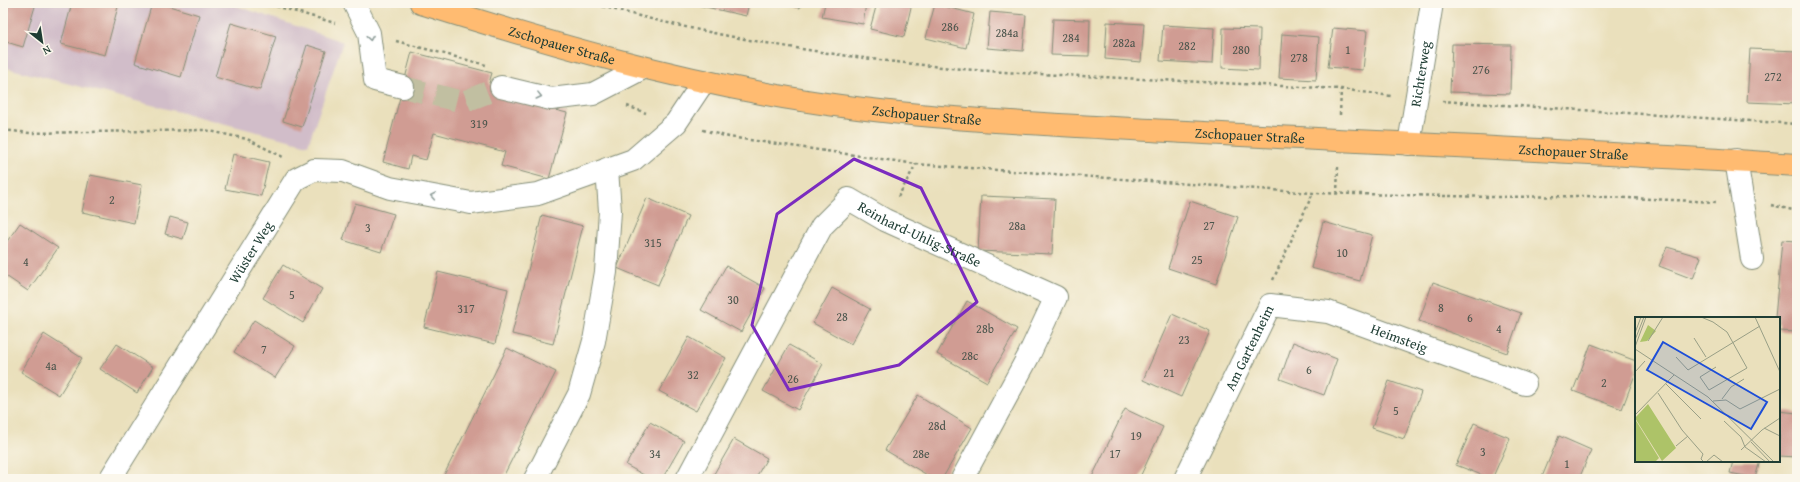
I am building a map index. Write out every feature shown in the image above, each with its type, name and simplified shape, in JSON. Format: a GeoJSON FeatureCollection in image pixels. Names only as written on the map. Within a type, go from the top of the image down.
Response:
{"type":"FeatureCollection","features":[{"type":"Feature","properties":{"kind":"main road","name":"Zschopauer Straße"},"geometry":{"type":"LineString","coordinates":[[421,3],[544,42],[643,68],[806,101],[884,112],[959,119],[1409,144],[1615,153],[1797,164]]}},
{"type":"Feature","properties":{"kind":"street"},"geometry":{"type":"LineString","coordinates":[[354,3],[369,33],[375,80],[403,87]]}},
{"type":"Feature","properties":{"kind":"street","name":"Richterweg"},"geometry":{"type":"LineString","coordinates":[[1409,144],[1432,3]]}},
{"type":"Feature","properties":{"kind":"street"},"geometry":{"type":"LineString","coordinates":[[501,86],[551,99],[593,94],[643,68]]}},
{"type":"Feature","properties":{"kind":"street"},"geometry":{"type":"LineString","coordinates":[[534,479],[579,394],[594,340],[601,309],[606,265],[610,211],[607,169],[633,160],[676,123],[704,81]]}},
{"type":"Feature","properties":{"kind":"street"},"geometry":{"type":"LineString","coordinates":[[1736,160],[1752,259]]}},
{"type":"Feature","properties":{"kind":"street","name":"Wüster Weg"},"geometry":{"type":"LineString","coordinates":[[110,479],[296,178],[314,170],[343,171],[390,188],[471,203],[538,194],[607,169]]}},
{"type":"Feature","properties":{"kind":"street","name":"Reinhard-Uhlig-Straße"},"geometry":{"type":"LineString","coordinates":[[687,479],[822,226],[849,199],[885,220],[1056,297],[1028,357],[962,479]]}},
{"type":"Feature","properties":{"kind":"street","name":"Heimsteig"},"geometry":{"type":"LineString","coordinates":[[1270,305],[1328,312],[1525,384]]}},
{"type":"Feature","properties":{"kind":"street","name":"Am Gartenheim"},"geometry":{"type":"LineString","coordinates":[[1185,479],[1270,305]]}},
{"type":"Feature","properties":{"kind":"path"},"geometry":{"type":"LineString","coordinates":[[591,3],[766,43],[924,65],[1018,73],[1341,89],[1416,100],[1797,124]]}},
{"type":"Feature","properties":{"kind":"path"},"geometry":{"type":"LineString","coordinates":[[3,130],[30,133],[205,130],[247,139],[286,159],[314,170]]}},
{"type":"Feature","properties":{"kind":"path"},"geometry":{"type":"LineString","coordinates":[[885,220],[916,164]]}},
{"type":"Feature","properties":{"kind":"path","name":"Am Gartenheim"},"geometry":{"type":"LineString","coordinates":[[1270,305],[1268,290],[1313,193]]}},
{"type":"Feature","properties":{"kind":"path"},"geometry":{"type":"LineString","coordinates":[[1585,196],[1769,205],[1797,211]]}},
{"type":"Feature","properties":{"kind":"highlighted area"},"geometry":{"type":"Polygon","coordinates":[[[854,159],[921,188],[977,302],[899,365],[789,390],[752,325],[777,214],[854,159]]]}},
{"type":"Feature","properties":{"kind":"shaded area"},"geometry":{"type":"Polygon","coordinates":[[[3,3],[228,3],[343,42],[308,145],[3,67],[3,3]]]}},
{"type":"Feature","properties":{"kind":"building"},"geometry":{"type":"Polygon","coordinates":[[[3,3],[36,3],[23,47],[3,41],[3,3]]]}},
{"type":"Feature","properties":{"kind":"building"},"geometry":{"type":"Polygon","coordinates":[[[72,3],[119,3],[105,55],[61,44],[72,3]]]}},
{"type":"Feature","properties":{"kind":"building"},"geometry":{"type":"Polygon","coordinates":[[[152,3],[159,3],[199,15],[181,77],[135,63],[152,3]]]}},
{"type":"Feature","properties":{"kind":"building"},"geometry":{"type":"Polygon","coordinates":[[[688,3],[749,3],[746,16],[688,3]]]}},
{"type":"Feature","properties":{"kind":"building"},"geometry":{"type":"Polygon","coordinates":[[[781,3],[802,3],[800,8],[781,3]]]}},
{"type":"Feature","properties":{"kind":"building"},"geometry":{"type":"Polygon","coordinates":[[[825,3],[866,3],[863,24],[822,17],[825,3]]]}},
{"type":"Feature","properties":{"kind":"building"},"geometry":{"type":"Polygon","coordinates":[[[877,3],[912,3],[904,37],[870,29],[877,3]]]}},
{"type":"Feature","properties":{"kind":"building"},"geometry":{"type":"Polygon","coordinates":[[[935,4],[974,14],[966,48],[926,38],[935,4]]]}},
{"type":"Feature","properties":{"kind":"building"},"geometry":{"type":"Polygon","coordinates":[[[990,12],[1026,15],[1023,51],[987,48],[990,12]]]}},
{"type":"Feature","properties":{"kind":"building"},"geometry":{"type":"Polygon","coordinates":[[[1053,19],[1090,20],[1089,56],[1051,55],[1053,19]]]}},
{"type":"Feature","properties":{"kind":"building"},"geometry":{"type":"Polygon","coordinates":[[[1107,22],[1144,24],[1141,62],[1105,59],[1107,22]]]}},
{"type":"Feature","properties":{"kind":"building"},"geometry":{"type":"Polygon","coordinates":[[[231,23],[276,36],[260,90],[215,77],[231,23]]]}},
{"type":"Feature","properties":{"kind":"building"},"geometry":{"type":"Polygon","coordinates":[[[1163,25],[1214,28],[1212,64],[1160,61],[1163,25]]]}},
{"type":"Feature","properties":{"kind":"building"},"geometry":{"type":"Polygon","coordinates":[[[1223,28],[1260,29],[1259,70],[1222,68],[1223,28]]]}},
{"type":"Feature","properties":{"kind":"building"},"geometry":{"type":"Polygon","coordinates":[[[1333,28],[1367,31],[1363,70],[1328,67],[1333,28]]]}},
{"type":"Feature","properties":{"kind":"building"},"geometry":{"type":"Polygon","coordinates":[[[1282,34],[1319,37],[1316,80],[1279,78],[1282,34]]]}},
{"type":"Feature","properties":{"kind":"building"},"geometry":{"type":"Polygon","coordinates":[[[1452,44],[1511,45],[1510,94],[1450,92],[1452,44]]]}},
{"type":"Feature","properties":{"kind":"building"},"geometry":{"type":"Polygon","coordinates":[[[307,45],[326,51],[302,127],[283,121],[307,45]]]}},
{"type":"Feature","properties":{"kind":"building"},"geometry":{"type":"Polygon","coordinates":[[[1750,49],[1797,51],[1797,104],[1747,102],[1750,49]]]}},
{"type":"Feature","properties":{"kind":"building"},"geometry":{"type":"Polygon","coordinates":[[[412,52],[492,73],[489,83],[526,93],[524,102],[567,113],[549,179],[501,166],[505,152],[434,133],[426,160],[411,156],[408,169],[383,162],[412,52]]]}},
{"type":"Feature","properties":{"kind":"building"},"geometry":{"type":"Polygon","coordinates":[[[233,154],[269,162],[261,196],[225,189],[233,154]]]}},
{"type":"Feature","properties":{"kind":"building"},"geometry":{"type":"Polygon","coordinates":[[[90,175],[142,185],[134,223],[82,212],[90,175]]]}},
{"type":"Feature","properties":{"kind":"building"},"geometry":{"type":"Polygon","coordinates":[[[981,196],[1055,199],[1052,254],[978,251],[981,196]]]}},
{"type":"Feature","properties":{"kind":"building"},"geometry":{"type":"Polygon","coordinates":[[[647,198],[688,216],[658,285],[617,268],[647,198]]]}},
{"type":"Feature","properties":{"kind":"building"},"geometry":{"type":"Polygon","coordinates":[[[1190,201],[1238,217],[1216,284],[1168,268],[1190,201]]]}},
{"type":"Feature","properties":{"kind":"building"},"geometry":{"type":"Polygon","coordinates":[[[355,203],[394,214],[381,252],[343,240],[355,203]]]}},
{"type":"Feature","properties":{"kind":"building"},"geometry":{"type":"Polygon","coordinates":[[[542,215],[583,226],[553,344],[512,334],[542,215]]]}},
{"type":"Feature","properties":{"kind":"building"},"geometry":{"type":"Polygon","coordinates":[[[170,217],[188,222],[183,239],[165,234],[170,217]]]}},
{"type":"Feature","properties":{"kind":"building"},"geometry":{"type":"Polygon","coordinates":[[[1323,222],[1372,235],[1360,281],[1311,268],[1323,222]]]}},
{"type":"Feature","properties":{"kind":"building"},"geometry":{"type":"Polygon","coordinates":[[[20,223],[58,248],[28,291],[3,274],[3,247],[20,223]]]}},
{"type":"Feature","properties":{"kind":"building"},"geometry":{"type":"Polygon","coordinates":[[[1782,240],[1797,241],[1797,332],[1780,331],[1780,317],[1775,317],[1782,240]]]}},
{"type":"Feature","properties":{"kind":"building"},"geometry":{"type":"Polygon","coordinates":[[[1667,247],[1701,257],[1693,279],[1659,266],[1667,247]]]}},
{"type":"Feature","properties":{"kind":"building"},"geometry":{"type":"Polygon","coordinates":[[[283,265],[322,289],[303,323],[263,298],[283,265]]]}},
{"type":"Feature","properties":{"kind":"building"},"geometry":{"type":"Polygon","coordinates":[[[726,266],[765,288],[741,332],[701,310],[726,266]]]}},
{"type":"Feature","properties":{"kind":"building"},"geometry":{"type":"Polygon","coordinates":[[[438,272],[508,289],[495,344],[424,327],[438,272]]]}},
{"type":"Feature","properties":{"kind":"building"},"geometry":{"type":"Polygon","coordinates":[[[1433,282],[1521,313],[1507,353],[1419,321],[1433,282]]]}},
{"type":"Feature","properties":{"kind":"building"},"geometry":{"type":"Polygon","coordinates":[[[832,288],[870,309],[851,344],[813,323],[832,288]]]}},
{"type":"Feature","properties":{"kind":"building"},"geometry":{"type":"Polygon","coordinates":[[[967,301],[1017,329],[987,382],[937,354],[967,301]]]}},
{"type":"Feature","properties":{"kind":"building"},"geometry":{"type":"Polygon","coordinates":[[[1172,314],[1210,331],[1181,397],[1143,380],[1172,314]]]}},
{"type":"Feature","properties":{"kind":"building"},"geometry":{"type":"Polygon","coordinates":[[[254,320],[295,346],[275,378],[234,352],[254,320]]]}},
{"type":"Feature","properties":{"kind":"building"},"geometry":{"type":"Polygon","coordinates":[[[44,334],[82,358],[59,395],[21,372],[44,334]]]}},
{"type":"Feature","properties":{"kind":"building"},"geometry":{"type":"Polygon","coordinates":[[[689,337],[726,358],[696,411],[659,391],[689,337]]]}},
{"type":"Feature","properties":{"kind":"building"},"geometry":{"type":"Polygon","coordinates":[[[1293,342],[1337,359],[1324,395],[1280,379],[1293,342]]]}},
{"type":"Feature","properties":{"kind":"building"},"geometry":{"type":"Polygon","coordinates":[[[117,344],[153,367],[137,393],[100,369],[117,344]]]}},
{"type":"Feature","properties":{"kind":"building"},"geometry":{"type":"Polygon","coordinates":[[[1591,344],[1635,361],[1635,375],[1622,409],[1573,391],[1591,344]]]}},
{"type":"Feature","properties":{"kind":"building"},"geometry":{"type":"Polygon","coordinates":[[[789,345],[823,364],[798,410],[763,391],[789,345]]]}},
{"type":"Feature","properties":{"kind":"building"},"geometry":{"type":"Polygon","coordinates":[[[507,348],[556,372],[502,479],[442,479],[507,348]]]}},
{"type":"Feature","properties":{"kind":"building"},"geometry":{"type":"Polygon","coordinates":[[[1389,381],[1421,392],[1404,439],[1372,428],[1389,381]]]}},
{"type":"Feature","properties":{"kind":"building"},"geometry":{"type":"Polygon","coordinates":[[[918,395],[972,428],[942,479],[934,479],[885,450],[918,395]]]}},
{"type":"Feature","properties":{"kind":"building"},"geometry":{"type":"Polygon","coordinates":[[[1125,409],[1163,427],[1139,479],[1091,479],[1125,409]]]}},
{"type":"Feature","properties":{"kind":"building"},"geometry":{"type":"Polygon","coordinates":[[[1780,411],[1797,413],[1797,457],[1780,456],[1780,411]]]}},
{"type":"Feature","properties":{"kind":"building"},"geometry":{"type":"Polygon","coordinates":[[[650,422],[684,441],[662,479],[651,479],[626,465],[650,422]]]}},
{"type":"Feature","properties":{"kind":"building"},"geometry":{"type":"Polygon","coordinates":[[[1474,423],[1510,438],[1492,479],[1456,465],[1474,423]]]}},
{"type":"Feature","properties":{"kind":"building"},"geometry":{"type":"Polygon","coordinates":[[[1559,436],[1591,450],[1579,479],[1546,479],[1542,477],[1559,436]]]}},
{"type":"Feature","properties":{"kind":"building"},"geometry":{"type":"Polygon","coordinates":[[[734,439],[767,458],[755,479],[711,479],[734,439]]]}},
{"type":"Feature","properties":{"kind":"building"},"geometry":{"type":"Polygon","coordinates":[[[1733,462],[1760,462],[1755,478],[1730,473],[1733,462]]]}},
{"type":"Feature","properties":{"kind":"tunnel"},"geometry":{"type":"LineString","coordinates":[[403,87],[463,102],[501,87]]}}]}
